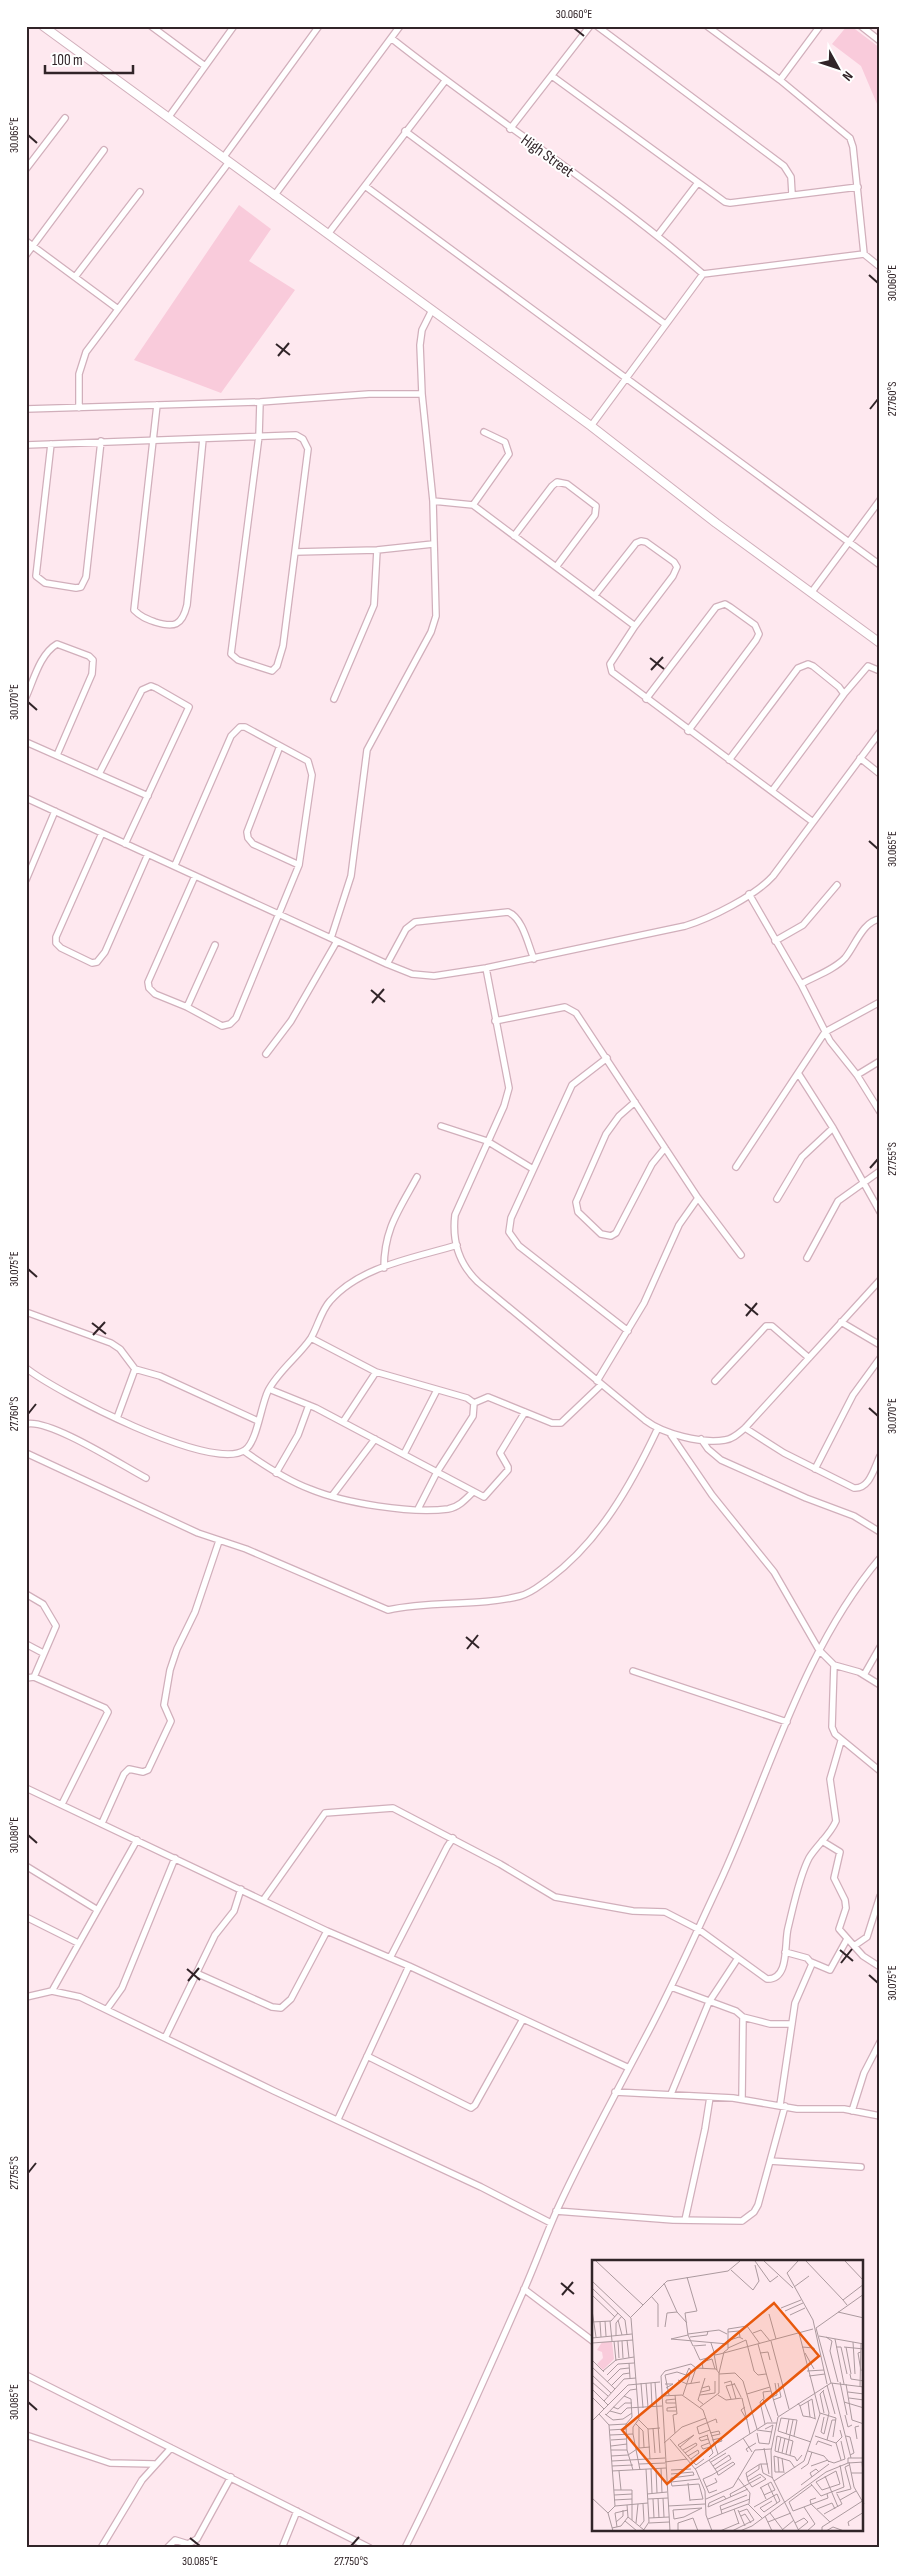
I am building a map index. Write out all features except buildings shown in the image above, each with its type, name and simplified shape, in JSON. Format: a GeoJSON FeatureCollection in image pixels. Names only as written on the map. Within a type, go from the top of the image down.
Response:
{"type":"FeatureCollection","features":[{"type":"Feature","properties":{"kind":"street"},"geometry":{"type":"LineString","coordinates":[[44,26],[591,426],[680,496],[880,642]]}},
{"type":"Feature","properties":{"kind":"street"},"geometry":{"type":"LineString","coordinates":[[151,26],[205,66]]}},
{"type":"Feature","properties":{"kind":"street"},"geometry":{"type":"LineString","coordinates":[[168,118],[234,26]]}},
{"type":"Feature","properties":{"kind":"street"},"geometry":{"type":"LineString","coordinates":[[79,408],[79,374],[82,360],[226,160],[319,26]]}},
{"type":"Feature","properties":{"kind":"street"},"geometry":{"type":"LineString","coordinates":[[274,196],[400,26]]}},
{"type":"Feature","properties":{"kind":"street"},"geometry":{"type":"LineString","coordinates":[[510,129],[590,26]]}},
{"type":"Feature","properties":{"kind":"street"},"geometry":{"type":"LineString","coordinates":[[597,26],[784,166],[791,176],[792,194]]}},
{"type":"Feature","properties":{"kind":"street"},"geometry":{"type":"LineString","coordinates":[[707,26],[780,80],[850,138],[853,147],[858,187],[864,254],[880,268]]}},
{"type":"Feature","properties":{"kind":"street"},"geometry":{"type":"LineString","coordinates":[[780,80],[820,26]]}},
{"type":"Feature","properties":{"kind":"street"},"geometry":{"type":"LineString","coordinates":[[861,26],[880,41]]}},
{"type":"Feature","properties":{"kind":"street","name":"High Street"},"geometry":{"type":"LineString","coordinates":[[391,38],[510,129],[658,235],[703,274]]}},
{"type":"Feature","properties":{"kind":"street"},"geometry":{"type":"LineString","coordinates":[[552,76],[720,200],[730,203],[858,187]]}},
{"type":"Feature","properties":{"kind":"street"},"geometry":{"type":"LineString","coordinates":[[328,234],[445,81]]}},
{"type":"Feature","properties":{"kind":"street"},"geometry":{"type":"LineString","coordinates":[[26,168],[65,118]]}},
{"type":"Feature","properties":{"kind":"street"},"geometry":{"type":"LineString","coordinates":[[405,131],[665,324]]}},
{"type":"Feature","properties":{"kind":"street"},"geometry":{"type":"LineString","coordinates":[[26,255],[104,150]]}},
{"type":"Feature","properties":{"kind":"street"},"geometry":{"type":"LineString","coordinates":[[658,235],[697,184]]}},
{"type":"Feature","properties":{"kind":"street"},"geometry":{"type":"LineString","coordinates":[[365,186],[880,565]]}},
{"type":"Feature","properties":{"kind":"street"},"geometry":{"type":"LineString","coordinates":[[75,277],[140,192]]}},
{"type":"Feature","properties":{"kind":"street"},"geometry":{"type":"LineString","coordinates":[[26,241],[118,309]]}},
{"type":"Feature","properties":{"kind":"street"},"geometry":{"type":"LineString","coordinates":[[591,426],[703,274],[864,254]]}},
{"type":"Feature","properties":{"kind":"street"},"geometry":{"type":"LineString","coordinates":[[266,1054],[291,1021],[334,940],[351,876],[367,750],[435,624],[433,501],[422,394],[422,330],[432,310]]}},
{"type":"Feature","properties":{"kind":"street"},"geometry":{"type":"LineString","coordinates":[[26,408],[260,402],[369,394],[422,394]]}},
{"type":"Feature","properties":{"kind":"street"},"geometry":{"type":"LineString","coordinates":[[26,445],[154,439],[203,439],[259,436],[296,435],[306,444],[306,466],[283,646],[277,666],[272,671],[238,660],[232,654],[231,646],[259,436],[260,402]]}},
{"type":"Feature","properties":{"kind":"street"},"geometry":{"type":"LineString","coordinates":[[157,405],[134,610],[140,617],[170,626],[179,623],[185,615],[187,605],[203,439]]}},
{"type":"Feature","properties":{"kind":"street"},"geometry":{"type":"LineString","coordinates":[[473,505],[509,454],[505,442],[484,432]]}},
{"type":"Feature","properties":{"kind":"street"},"geometry":{"type":"LineString","coordinates":[[50,444],[36,576],[45,583],[76,588],[81,587],[86,577],[101,441]]}},
{"type":"Feature","properties":{"kind":"street"},"geometry":{"type":"LineString","coordinates":[[514,536],[552,486],[558,482],[567,484],[596,506],[597,510],[596,515],[556,567]]}},
{"type":"Feature","properties":{"kind":"street"},"geometry":{"type":"LineString","coordinates":[[812,593],[880,500]]}},
{"type":"Feature","properties":{"kind":"street"},"geometry":{"type":"LineString","coordinates":[[433,501],[473,505],[635,626]]}},
{"type":"Feature","properties":{"kind":"street"},"geometry":{"type":"LineString","coordinates":[[595,595],[636,543],[646,542],[674,562],[677,567],[673,576],[635,626],[612,660],[609,668],[688,731],[813,822]]}},
{"type":"Feature","properties":{"kind":"street"},"geometry":{"type":"LineString","coordinates":[[295,552],[377,550],[434,544]]}},
{"type":"Feature","properties":{"kind":"street"},"geometry":{"type":"LineString","coordinates":[[334,699],[374,605],[377,550]]}},
{"type":"Feature","properties":{"kind":"street"},"geometry":{"type":"LineString","coordinates":[[646,699],[716,607],[725,604],[755,625],[759,634],[756,640],[688,731]]}},
{"type":"Feature","properties":{"kind":"street"},"geometry":{"type":"LineString","coordinates":[[26,696],[43,657],[50,648],[57,644],[89,656],[93,660],[92,674],[57,755]]}},
{"type":"Feature","properties":{"kind":"street"},"geometry":{"type":"LineString","coordinates":[[729,760],[802,665],[813,666],[839,686],[844,694]]}},
{"type":"Feature","properties":{"kind":"street"},"geometry":{"type":"LineString","coordinates":[[772,791],[844,694],[868,666],[880,671]]}},
{"type":"Feature","properties":{"kind":"street"},"geometry":{"type":"LineString","coordinates":[[99,774],[137,695],[146,687],[156,688],[187,704],[189,711],[125,844]]}},
{"type":"Feature","properties":{"kind":"street"},"geometry":{"type":"LineString","coordinates":[[175,865],[231,736],[240,727],[246,727],[308,762],[312,769],[299,866],[236,1018],[230,1024],[222,1026],[187,1007],[155,994],[149,988],[148,982],[195,876]]}},
{"type":"Feature","properties":{"kind":"street"},"geometry":{"type":"LineString","coordinates":[[26,798],[387,964],[421,976],[434,976],[534,959],[694,923],[749,894],[773,876],[880,732]]}},
{"type":"Feature","properties":{"kind":"street"},"geometry":{"type":"LineString","coordinates":[[26,742],[148,796]]}},
{"type":"Feature","properties":{"kind":"street"},"geometry":{"type":"LineString","coordinates":[[280,746],[247,832],[248,838],[253,844],[299,866]]}},
{"type":"Feature","properties":{"kind":"street"},"geometry":{"type":"LineString","coordinates":[[860,758],[880,774]]}},
{"type":"Feature","properties":{"kind":"street"},"geometry":{"type":"LineString","coordinates":[[26,880],[55,811]]}},
{"type":"Feature","properties":{"kind":"street"},"geometry":{"type":"LineString","coordinates":[[102,833],[56,938],[56,943],[61,948],[92,963],[97,962],[105,952],[148,854]]}},
{"type":"Feature","properties":{"kind":"street"},"geometry":{"type":"LineString","coordinates":[[775,941],[803,925],[837,885]]}},
{"type":"Feature","properties":{"kind":"street"},"geometry":{"type":"LineString","coordinates":[[749,894],[801,984],[825,1032],[838,1053],[857,1075],[880,1112]]}},
{"type":"Feature","properties":{"kind":"street"},"geometry":{"type":"LineString","coordinates":[[387,964],[406,929],[415,922],[508,912],[513,914],[519,923],[534,959]]}},
{"type":"Feature","properties":{"kind":"street"},"geometry":{"type":"LineString","coordinates":[[801,984],[834,967],[844,959],[868,924],[880,919]]}},
{"type":"Feature","properties":{"kind":"street"},"geometry":{"type":"LineString","coordinates":[[187,1007],[215,945]]}},
{"type":"Feature","properties":{"kind":"street"},"geometry":{"type":"LineString","coordinates":[[486,968],[509,1088],[504,1106],[454,1215],[453,1230],[466,1271],[657,1430],[671,1435],[726,1440],[745,1428],[880,1280]]}},
{"type":"Feature","properties":{"kind":"street"},"geometry":{"type":"LineString","coordinates":[[736,1167],[825,1032],[880,1002]]}},
{"type":"Feature","properties":{"kind":"street"},"geometry":{"type":"LineString","coordinates":[[496,1021],[565,1008],[571,1009],[581,1018],[698,1198],[741,1255]]}},
{"type":"Feature","properties":{"kind":"street"},"geometry":{"type":"LineString","coordinates":[[607,1058],[572,1085],[511,1218],[509,1232],[512,1238],[628,1331]]}},
{"type":"Feature","properties":{"kind":"street"},"geometry":{"type":"LineString","coordinates":[[857,1075],[880,1061]]}},
{"type":"Feature","properties":{"kind":"street"},"geometry":{"type":"LineString","coordinates":[[798,1073],[833,1128],[880,1212]]}},
{"type":"Feature","properties":{"kind":"street"},"geometry":{"type":"LineString","coordinates":[[636,1102],[619,1116],[606,1134],[577,1194],[575,1207],[578,1212],[601,1234],[611,1236],[616,1233],[652,1164],[665,1148]]}},
{"type":"Feature","properties":{"kind":"street"},"geometry":{"type":"LineString","coordinates":[[441,1126],[487,1142],[533,1169]]}},
{"type":"Feature","properties":{"kind":"street"},"geometry":{"type":"LineString","coordinates":[[777,1199],[802,1158],[833,1128]]}},
{"type":"Feature","properties":{"kind":"street"},"geometry":{"type":"LineString","coordinates":[[807,1258],[832,1208],[843,1196],[880,1171]]}},
{"type":"Feature","properties":{"kind":"street"},"geometry":{"type":"LineString","coordinates":[[384,1268],[384,1248],[387,1232],[417,1176]]}},
{"type":"Feature","properties":{"kind":"street"},"geometry":{"type":"LineString","coordinates":[[474,1403],[488,1397],[552,1423],[560,1422],[599,1383],[644,1303],[679,1225],[698,1198]]}},
{"type":"Feature","properties":{"kind":"street"},"geometry":{"type":"LineString","coordinates":[[26,1368],[60,1390],[116,1418],[173,1443],[216,1453],[229,1454],[244,1451],[249,1446],[269,1389],[311,1338],[330,1301],[362,1277],[384,1268],[457,1245]]}},
{"type":"Feature","properties":{"kind":"street"},"geometry":{"type":"LineString","coordinates":[[26,1312],[111,1343],[120,1350],[135,1370],[160,1376],[258,1421]]}},
{"type":"Feature","properties":{"kind":"street"},"geometry":{"type":"LineString","coordinates":[[842,1322],[880,1345]]}},
{"type":"Feature","properties":{"kind":"street"},"geometry":{"type":"LineString","coordinates":[[715,1381],[766,1326],[772,1326],[809,1358]]}},
{"type":"Feature","properties":{"kind":"street"},"geometry":{"type":"LineString","coordinates":[[311,1338],[376,1372],[467,1398],[474,1403]]}},
{"type":"Feature","properties":{"kind":"street"},"geometry":{"type":"LineString","coordinates":[[815,1469],[853,1395],[880,1358]]}},
{"type":"Feature","properties":{"kind":"street"},"geometry":{"type":"LineString","coordinates":[[116,1418],[135,1370]]}},
{"type":"Feature","properties":{"kind":"street"},"geometry":{"type":"LineString","coordinates":[[343,1422],[376,1372]]}},
{"type":"Feature","properties":{"kind":"street"},"geometry":{"type":"LineString","coordinates":[[269,1389],[309,1405],[343,1422],[479,1496],[487,1495],[508,1470],[508,1466],[500,1453],[525,1412]]}},
{"type":"Feature","properties":{"kind":"street"},"geometry":{"type":"LineString","coordinates":[[404,1454],[437,1390]]}},
{"type":"Feature","properties":{"kind":"street"},"geometry":{"type":"LineString","coordinates":[[418,1508],[437,1472],[473,1416],[474,1403]]}},
{"type":"Feature","properties":{"kind":"street"},"geometry":{"type":"LineString","coordinates":[[276,1472],[298,1435],[309,1405]]}},
{"type":"Feature","properties":{"kind":"street"},"geometry":{"type":"LineString","coordinates":[[26,1424],[38,1422],[62,1432],[146,1478]]}},
{"type":"Feature","properties":{"kind":"street"},"geometry":{"type":"LineString","coordinates":[[745,1428],[784,1453],[854,1488],[861,1488],[869,1480],[880,1456]]}},
{"type":"Feature","properties":{"kind":"street"},"geometry":{"type":"LineString","coordinates":[[26,1453],[219,1541],[246,1549],[388,1610],[404,1606],[454,1605],[520,1596],[540,1586],[571,1563],[616,1505],[657,1430]]}},
{"type":"Feature","properties":{"kind":"street"},"geometry":{"type":"LineString","coordinates":[[671,1435],[712,1495],[774,1572],[819,1650],[834,1665],[864,1675],[880,1685]]}},
{"type":"Feature","properties":{"kind":"street"},"geometry":{"type":"LineString","coordinates":[[332,1496],[375,1439]]}},
{"type":"Feature","properties":{"kind":"street"},"geometry":{"type":"LineString","coordinates":[[701,1439],[708,1449],[721,1460],[788,1491],[854,1516],[880,1532]]}},
{"type":"Feature","properties":{"kind":"street"},"geometry":{"type":"LineString","coordinates":[[244,1451],[276,1472],[310,1489],[377,1507],[448,1509],[462,1503],[473,1492]]}},
{"type":"Feature","properties":{"kind":"street"},"geometry":{"type":"LineString","coordinates":[[102,1823],[124,1774],[129,1769],[143,1772],[148,1770],[170,1726],[172,1721],[164,1705],[168,1677],[219,1541]]}},
{"type":"Feature","properties":{"kind":"street"},"geometry":{"type":"LineString","coordinates":[[405,2548],[524,2289],[556,2211],[615,2092],[671,1987],[730,1861],[768,1764],[819,1650],[845,1603],[880,1558]]}},
{"type":"Feature","properties":{"kind":"street"},"geometry":{"type":"LineString","coordinates":[[26,1594],[43,1604],[56,1626],[34,1677]]}},
{"type":"Feature","properties":{"kind":"street"},"geometry":{"type":"LineString","coordinates":[[26,1644],[43,1653]]}},
{"type":"Feature","properties":{"kind":"street"},"geometry":{"type":"LineString","coordinates":[[864,1675],[880,1646]]}},
{"type":"Feature","properties":{"kind":"street"},"geometry":{"type":"LineString","coordinates":[[834,1665],[832,1727],[841,1741],[878,1768]]}},
{"type":"Feature","properties":{"kind":"street"},"geometry":{"type":"LineString","coordinates":[[633,1671],[787,1722]]}},
{"type":"Feature","properties":{"kind":"street"},"geometry":{"type":"LineString","coordinates":[[26,1678],[34,1677],[106,1708],[108,1712],[62,1804]]}},
{"type":"Feature","properties":{"kind":"street"},"geometry":{"type":"LineString","coordinates":[[264,1899],[319,1820],[329,1811],[393,1808],[453,1838],[555,1897],[633,1911],[666,1912],[698,1929],[767,1979],[772,1979],[782,1971],[788,1927],[807,1864],[836,1821],[830,1779],[841,1741]]}},
{"type":"Feature","properties":{"kind":"street"},"geometry":{"type":"LineString","coordinates":[[26,1788],[264,1899],[327,1931],[409,1966],[629,2068]]}},
{"type":"Feature","properties":{"kind":"street"},"geometry":{"type":"LineString","coordinates":[[390,1958],[447,1846],[453,1838]]}},
{"type":"Feature","properties":{"kind":"street"},"geometry":{"type":"LineString","coordinates":[[52,1991],[96,1909],[137,1840]]}},
{"type":"Feature","properties":{"kind":"street"},"geometry":{"type":"LineString","coordinates":[[822,1841],[840,1852],[834,1878],[845,1900],[846,1908],[839,1929],[863,1956],[880,1967]]}},
{"type":"Feature","properties":{"kind":"street"},"geometry":{"type":"LineString","coordinates":[[107,2009],[122,1988],[175,1858]]}},
{"type":"Feature","properties":{"kind":"street"},"geometry":{"type":"LineString","coordinates":[[26,1866],[96,1909]]}},
{"type":"Feature","properties":{"kind":"street"},"geometry":{"type":"LineString","coordinates":[[166,2038],[215,1935],[234,1911],[241,1889]]}},
{"type":"Feature","properties":{"kind":"street"},"geometry":{"type":"LineString","coordinates":[[854,1946],[867,1937],[880,1896]]}},
{"type":"Feature","properties":{"kind":"street"},"geometry":{"type":"LineString","coordinates":[[26,1917],[78,1943]]}},
{"type":"Feature","properties":{"kind":"street"},"geometry":{"type":"LineString","coordinates":[[196,1973],[272,2007],[281,2008],[291,1999],[327,1931]]}},
{"type":"Feature","properties":{"kind":"street"},"geometry":{"type":"LineString","coordinates":[[785,1952],[830,1970],[847,1939]]}},
{"type":"Feature","properties":{"kind":"street"},"geometry":{"type":"LineString","coordinates":[[671,2094],[710,2002],[738,1958]]}},
{"type":"Feature","properties":{"kind":"street"},"geometry":{"type":"LineString","coordinates":[[556,2211],[684,2220],[742,2221],[748,2217],[758,2205],[770,2161],[783,2106],[797,1996],[811,1968],[811,1962]]}},
{"type":"Feature","properties":{"kind":"street"},"geometry":{"type":"LineString","coordinates":[[338,2119],[409,1966]]}},
{"type":"Feature","properties":{"kind":"street"},"geometry":{"type":"LineString","coordinates":[[671,1987],[736,2011],[744,2017],[770,2024],[792,2024]]}},
{"type":"Feature","properties":{"kind":"street"},"geometry":{"type":"LineString","coordinates":[[26,1997],[52,1991],[73,1994],[274,2091],[338,2119],[551,2223]]}},
{"type":"Feature","properties":{"kind":"street"},"geometry":{"type":"LineString","coordinates":[[742,2099],[744,2017]]}},
{"type":"Feature","properties":{"kind":"street"},"geometry":{"type":"LineString","coordinates":[[367,2056],[460,2103],[473,2107],[523,2019]]}},
{"type":"Feature","properties":{"kind":"street"},"geometry":{"type":"LineString","coordinates":[[852,2111],[864,2073],[880,2042]]}},
{"type":"Feature","properties":{"kind":"street"},"geometry":{"type":"LineString","coordinates":[[615,2092],[742,2099],[783,2106],[852,2111],[880,2116]]}},
{"type":"Feature","properties":{"kind":"street"},"geometry":{"type":"LineString","coordinates":[[684,2220],[705,2128],[710,2097]]}},
{"type":"Feature","properties":{"kind":"street"},"geometry":{"type":"LineString","coordinates":[[770,2161],[861,2167]]}},
{"type":"Feature","properties":{"kind":"street"},"geometry":{"type":"LineString","coordinates":[[524,2289],[592,2340]]}},
{"type":"Feature","properties":{"kind":"street"},"geometry":{"type":"LineString","coordinates":[[26,2375],[370,2548]]}},
{"type":"Feature","properties":{"kind":"street"},"geometry":{"type":"LineString","coordinates":[[26,2436],[110,2463],[154,2464]]}},
{"type":"Feature","properties":{"kind":"street"},"geometry":{"type":"LineString","coordinates":[[101,2548],[122,2511],[154,2464],[171,2448]]}},
{"type":"Feature","properties":{"kind":"street"},"geometry":{"type":"LineString","coordinates":[[167,2548],[175,2540],[188,2544],[197,2540],[231,2477]]}},
{"type":"Feature","properties":{"kind":"street"},"geometry":{"type":"LineString","coordinates":[[282,2548],[297,2511]]}},
{"type":"Feature","properties":{"kind":"shaded area"},"geometry":{"type":"Polygon","coordinates":[[[847,26],[851,26],[880,48],[880,111],[861,66],[832,44],[847,26]]]}},
{"type":"Feature","properties":{"kind":"shaded area"},"geometry":{"type":"Polygon","coordinates":[[[239,205],[271,229],[249,261],[295,290],[221,393],[134,360],[239,205]]]}}]}
